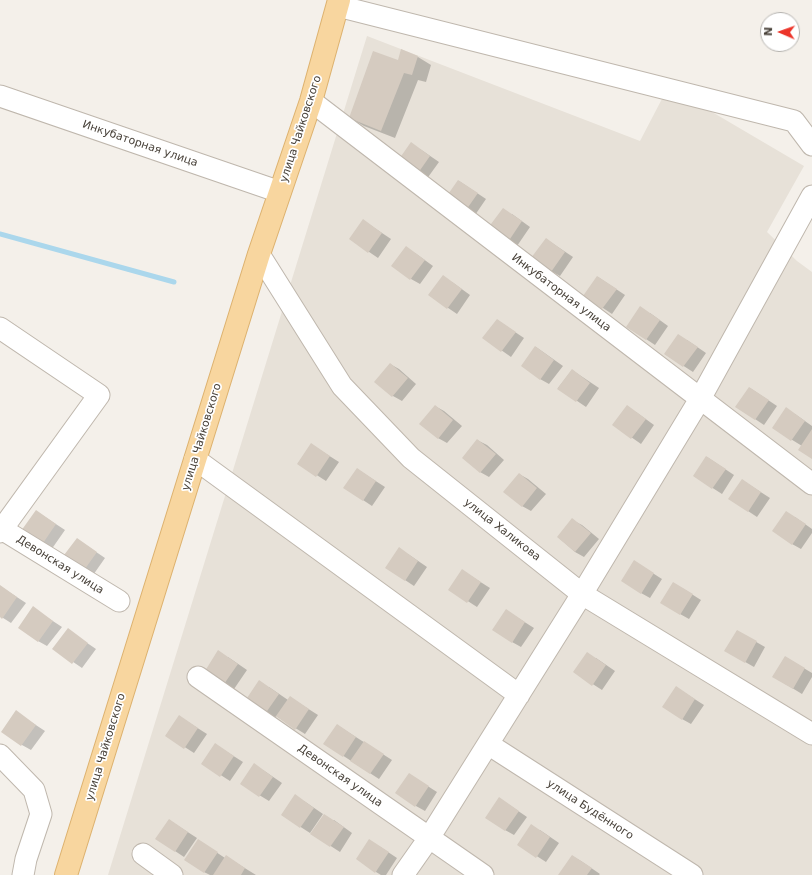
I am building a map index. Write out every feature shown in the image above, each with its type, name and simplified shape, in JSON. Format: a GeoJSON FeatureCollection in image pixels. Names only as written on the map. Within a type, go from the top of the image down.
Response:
{"type":"FeatureCollection","features":[{"type":"Feature","properties":{"kind":"main road","name":"улица Чайковского"},"geometry":{"type":"LineString","coordinates":[[66,875],[259,254],[311,101],[338,3]]}},
{"type":"Feature","properties":{"kind":"street"},"geometry":{"type":"LineString","coordinates":[[338,3],[794,122],[812,145]]}},
{"type":"Feature","properties":{"kind":"street","name":"Инкубаторная улица"},"geometry":{"type":"LineString","coordinates":[[0,96],[280,192]]}},
{"type":"Feature","properties":{"kind":"street","name":"Инкубаторная улица"},"geometry":{"type":"LineString","coordinates":[[311,101],[812,484]]}},
{"type":"Feature","properties":{"kind":"street"},"geometry":{"type":"LineString","coordinates":[[403,875],[429,838],[582,594],[700,399],[812,196]]}},
{"type":"Feature","properties":{"kind":"street","name":"улица Халикова"},"geometry":{"type":"LineString","coordinates":[[259,254],[342,386],[411,458],[582,594],[812,734]]}},
{"type":"Feature","properties":{"kind":"street"},"geometry":{"type":"LineString","coordinates":[[0,328],[99,395],[1,530]]}},
{"type":"Feature","properties":{"kind":"street"},"geometry":{"type":"LineString","coordinates":[[195,459],[519,694]]}},
{"type":"Feature","properties":{"kind":"street","name":"Девонская улица"},"geometry":{"type":"LineString","coordinates":[[1,530],[119,601]]}},
{"type":"Feature","properties":{"kind":"street","name":"Девонская улица"},"geometry":{"type":"LineString","coordinates":[[198,677],[483,875]]}},
{"type":"Feature","properties":{"kind":"street","name":"улица Будённого"},"geometry":{"type":"LineString","coordinates":[[488,744],[692,875]]}},
{"type":"Feature","properties":{"kind":"street"},"geometry":{"type":"LineString","coordinates":[[0,756],[34,790],[41,814],[22,875]]}},
{"type":"Feature","properties":{"kind":"street"},"geometry":{"type":"LineString","coordinates":[[143,854],[172,875]]}},
{"type":"Feature","properties":{"kind":"shaded area"},"geometry":{"type":"Polygon","coordinates":[[[367,36],[640,141],[664,95],[707,109],[804,166],[767,232],[797,261],[812,272],[812,875],[108,875],[367,36]]]}},
{"type":"Feature","properties":{"kind":"building"},"geometry":{"type":"Polygon","coordinates":[[[401,49],[418,56],[412,75],[404,73],[381,131],[349,118],[373,51],[398,60],[401,49]]]}},
{"type":"Feature","properties":{"kind":"building"},"geometry":{"type":"Polygon","coordinates":[[[411,142],[430,156],[416,176],[397,162],[411,142]]]}},
{"type":"Feature","properties":{"kind":"building"},"geometry":{"type":"Polygon","coordinates":[[[458,180],[478,193],[464,213],[444,200],[458,180]]]}},
{"type":"Feature","properties":{"kind":"building"},"geometry":{"type":"Polygon","coordinates":[[[503,208],[522,221],[508,242],[488,228],[503,208]]]}},
{"type":"Feature","properties":{"kind":"building"},"geometry":{"type":"Polygon","coordinates":[[[363,219],[382,233],[368,253],[349,239],[363,219]]]}},
{"type":"Feature","properties":{"kind":"building"},"geometry":{"type":"Polygon","coordinates":[[[546,238],[565,252],[551,272],[531,258],[546,238]]]}},
{"type":"Feature","properties":{"kind":"building"},"geometry":{"type":"Polygon","coordinates":[[[406,246],[425,260],[410,280],[391,266],[406,246]]]}},
{"type":"Feature","properties":{"kind":"building"},"geometry":{"type":"Polygon","coordinates":[[[443,275],[462,289],[447,309],[428,295],[443,275]]]}},
{"type":"Feature","properties":{"kind":"building"},"geometry":{"type":"Polygon","coordinates":[[[597,276],[617,289],[602,309],[583,296],[597,276]]]}},
{"type":"Feature","properties":{"kind":"building"},"geometry":{"type":"Polygon","coordinates":[[[640,306],[660,320],[646,340],[626,327],[640,306]]]}},
{"type":"Feature","properties":{"kind":"building"},"geometry":{"type":"Polygon","coordinates":[[[497,319],[516,332],[501,352],[482,338],[497,319]]]}},
{"type":"Feature","properties":{"kind":"building"},"geometry":{"type":"Polygon","coordinates":[[[678,334],[698,347],[683,367],[664,354],[678,334]]]}},
{"type":"Feature","properties":{"kind":"building"},"geometry":{"type":"Polygon","coordinates":[[[535,346],[554,360],[540,380],[521,366],[535,346]]]}},
{"type":"Feature","properties":{"kind":"building"},"geometry":{"type":"Polygon","coordinates":[[[390,363],[408,378],[392,397],[374,382],[390,363]]]}},
{"type":"Feature","properties":{"kind":"building"},"geometry":{"type":"Polygon","coordinates":[[[572,369],[590,383],[576,402],[557,389],[572,369]]]}},
{"type":"Feature","properties":{"kind":"building"},"geometry":{"type":"Polygon","coordinates":[[[749,387],[769,400],[755,420],[735,407],[749,387]]]}},
{"type":"Feature","properties":{"kind":"building"},"geometry":{"type":"Polygon","coordinates":[[[435,405],[453,420],[438,439],[419,424],[435,405]]]}},
{"type":"Feature","properties":{"kind":"building"},"geometry":{"type":"Polygon","coordinates":[[[627,405],[646,419],[631,439],[612,425],[627,405]]]}},
{"type":"Feature","properties":{"kind":"building"},"geometry":{"type":"Polygon","coordinates":[[[786,407],[805,421],[791,441],[772,428],[786,407]]]}},
{"type":"Feature","properties":{"kind":"building"},"geometry":{"type":"Polygon","coordinates":[[[812,429],[812,459],[798,450],[812,429]]]}},
{"type":"Feature","properties":{"kind":"building"},"geometry":{"type":"Polygon","coordinates":[[[477,439],[496,454],[480,473],[462,458],[477,439]]]}},
{"type":"Feature","properties":{"kind":"building"},"geometry":{"type":"Polygon","coordinates":[[[311,443],[330,456],[316,477],[297,464],[311,443]]]}},
{"type":"Feature","properties":{"kind":"building"},"geometry":{"type":"Polygon","coordinates":[[[706,456],[726,469],[712,489],[693,476],[706,456]]]}},
{"type":"Feature","properties":{"kind":"building"},"geometry":{"type":"Polygon","coordinates":[[[357,468],[376,481],[363,501],[343,488],[357,468]]]}},
{"type":"Feature","properties":{"kind":"building"},"geometry":{"type":"Polygon","coordinates":[[[519,473],[537,488],[522,507],[503,492],[519,473]]]}},
{"type":"Feature","properties":{"kind":"building"},"geometry":{"type":"Polygon","coordinates":[[[742,479],[761,492],[748,512],[728,499],[742,479]]]}},
{"type":"Feature","properties":{"kind":"building"},"geometry":{"type":"Polygon","coordinates":[[[36,510],[56,524],[41,546],[21,531],[36,510]]]}},
{"type":"Feature","properties":{"kind":"building"},"geometry":{"type":"Polygon","coordinates":[[[786,511],[806,524],[792,545],[772,531],[786,511]]]}},
{"type":"Feature","properties":{"kind":"building"},"geometry":{"type":"Polygon","coordinates":[[[572,518],[591,533],[575,552],[557,537],[572,518]]]}},
{"type":"Feature","properties":{"kind":"building"},"geometry":{"type":"Polygon","coordinates":[[[77,538],[97,552],[82,573],[61,559],[77,538]]]}},
{"type":"Feature","properties":{"kind":"building"},"geometry":{"type":"Polygon","coordinates":[[[399,547],[418,561],[405,581],[385,568],[399,547]]]}},
{"type":"Feature","properties":{"kind":"building"},"geometry":{"type":"Polygon","coordinates":[[[634,560],[654,573],[641,594],[621,581],[634,560]]]}},
{"type":"Feature","properties":{"kind":"building"},"geometry":{"type":"Polygon","coordinates":[[[462,569],[481,582],[467,603],[448,590],[462,569]]]}},
{"type":"Feature","properties":{"kind":"building"},"geometry":{"type":"Polygon","coordinates":[[[673,582],[693,594],[680,615],[660,603],[673,582]]]}},
{"type":"Feature","properties":{"kind":"building"},"geometry":{"type":"Polygon","coordinates":[[[0,585],[17,597],[2,619],[0,617],[0,585]]]}},
{"type":"Feature","properties":{"kind":"building"},"geometry":{"type":"Polygon","coordinates":[[[33,606],[53,621],[38,642],[18,628],[33,606]]]}},
{"type":"Feature","properties":{"kind":"building"},"geometry":{"type":"Polygon","coordinates":[[[506,609],[525,622],[512,643],[492,630],[506,609]]]}},
{"type":"Feature","properties":{"kind":"building"},"geometry":{"type":"Polygon","coordinates":[[[68,628],[88,643],[72,664],[52,649],[68,628]]]}},
{"type":"Feature","properties":{"kind":"building"},"geometry":{"type":"Polygon","coordinates":[[[737,630],[757,641],[745,663],[724,651],[737,630]]]}},
{"type":"Feature","properties":{"kind":"building"},"geometry":{"type":"Polygon","coordinates":[[[218,650],[238,664],[224,684],[205,671],[218,650]]]}},
{"type":"Feature","properties":{"kind":"building"},"geometry":{"type":"Polygon","coordinates":[[[587,652],[606,665],[592,686],[573,672],[587,652]]]}},
{"type":"Feature","properties":{"kind":"building"},"geometry":{"type":"Polygon","coordinates":[[[785,656],[805,668],[793,689],[772,677],[785,656]]]}},
{"type":"Feature","properties":{"kind":"building"},"geometry":{"type":"Polygon","coordinates":[[[259,680],[279,694],[265,714],[245,701],[259,680]]]}},
{"type":"Feature","properties":{"kind":"building"},"geometry":{"type":"Polygon","coordinates":[[[676,686],[695,699],[682,720],[662,707],[676,686]]]}},
{"type":"Feature","properties":{"kind":"building"},"geometry":{"type":"Polygon","coordinates":[[[290,696],[309,709],[295,730],[276,716],[290,696]]]}},
{"type":"Feature","properties":{"kind":"building"},"geometry":{"type":"Polygon","coordinates":[[[16,710],[36,725],[21,746],[1,732],[16,710]]]}},
{"type":"Feature","properties":{"kind":"building"},"geometry":{"type":"Polygon","coordinates":[[[179,715],[198,728],[184,749],[165,736],[179,715]]]}},
{"type":"Feature","properties":{"kind":"building"},"geometry":{"type":"Polygon","coordinates":[[[337,724],[356,737],[343,757],[323,744],[337,724]]]}},
{"type":"Feature","properties":{"kind":"building"},"geometry":{"type":"Polygon","coordinates":[[[364,741],[384,754],[370,774],[350,761],[364,741]]]}},
{"type":"Feature","properties":{"kind":"building"},"geometry":{"type":"Polygon","coordinates":[[[215,743],[234,756],[220,777],[201,764],[215,743]]]}},
{"type":"Feature","properties":{"kind":"building"},"geometry":{"type":"Polygon","coordinates":[[[254,763],[273,777],[259,797],[240,784],[254,763]]]}},
{"type":"Feature","properties":{"kind":"building"},"geometry":{"type":"Polygon","coordinates":[[[409,773],[429,786],[415,807],[395,793],[409,773]]]}},
{"type":"Feature","properties":{"kind":"building"},"geometry":{"type":"Polygon","coordinates":[[[295,794],[314,808],[300,828],[281,815],[295,794]]]}},
{"type":"Feature","properties":{"kind":"building"},"geometry":{"type":"Polygon","coordinates":[[[499,797],[519,811],[505,831],[485,818],[499,797]]]}},
{"type":"Feature","properties":{"kind":"building"},"geometry":{"type":"Polygon","coordinates":[[[324,814],[344,827],[330,847],[310,834],[324,814]]]}},
{"type":"Feature","properties":{"kind":"building"},"geometry":{"type":"Polygon","coordinates":[[[169,819],[188,832],[175,852],[155,839],[169,819]]]}},
{"type":"Feature","properties":{"kind":"building"},"geometry":{"type":"Polygon","coordinates":[[[531,824],[550,837],[536,858],[517,845],[531,824]]]}},
{"type":"Feature","properties":{"kind":"building"},"geometry":{"type":"Polygon","coordinates":[[[198,839],[218,852],[204,873],[184,860],[198,839]]]}},
{"type":"Feature","properties":{"kind":"building"},"geometry":{"type":"Polygon","coordinates":[[[369,839],[389,852],[375,873],[356,859],[369,839]]]}},
{"type":"Feature","properties":{"kind":"building"},"geometry":{"type":"Polygon","coordinates":[[[226,855],[245,868],[241,875],[213,875],[226,855]]]}},
{"type":"Feature","properties":{"kind":"building"},"geometry":{"type":"Polygon","coordinates":[[[572,855],[592,868],[587,875],[558,875],[572,855]]]}},
{"type":"Feature","properties":{"kind":"waterway"},"geometry":{"type":"LineString","coordinates":[[0,234],[174,282]]}}]}
